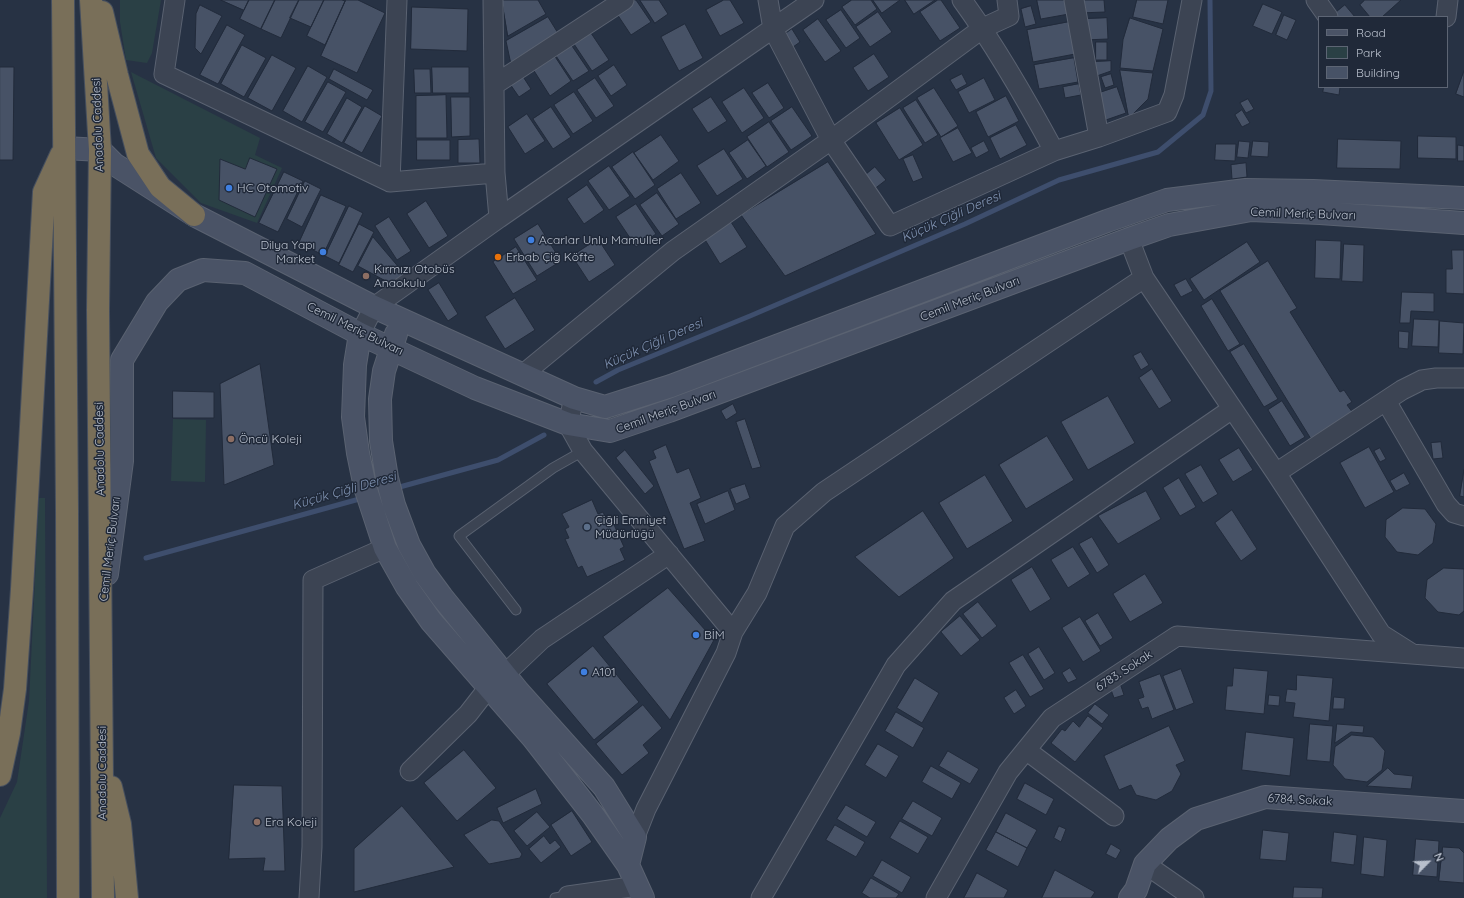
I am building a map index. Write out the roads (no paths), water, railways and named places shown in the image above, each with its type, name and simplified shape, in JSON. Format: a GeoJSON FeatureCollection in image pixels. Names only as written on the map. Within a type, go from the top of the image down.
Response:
{"type":"FeatureCollection","features":[{"type":"Feature","properties":{"kind":"highway"},"geometry":{"type":"LineString","coordinates":[[63,0],[68,898]]}},
{"type":"Feature","properties":{"kind":"highway","name":"Anadolu Caddesi"},"geometry":{"type":"LineString","coordinates":[[91,0],[100,150],[98,310],[102,613],[103,898]]}},
{"type":"Feature","properties":{"kind":"highway"},"geometry":{"type":"LineString","coordinates":[[100,0],[117,75],[138,154],[160,187],[194,215]]}},
{"type":"Feature","properties":{"kind":"highway"},"geometry":{"type":"LineString","coordinates":[[0,775],[9,733],[15,689],[44,192],[64,148]]}},
{"type":"Feature","properties":{"kind":"highway"},"geometry":{"type":"LineString","coordinates":[[102,749],[120,824],[127,898]]}},
{"type":"Feature","properties":{"kind":"main road"},"geometry":{"type":"LineString","coordinates":[[64,148],[100,150]]}},
{"type":"Feature","properties":{"kind":"main road","name":"Cemil Meriç Bulvarı"},"geometry":{"type":"LineString","coordinates":[[100,150],[114,164],[194,215],[374,307],[574,398],[605,406],[671,386],[1107,221],[1167,200],[1246,190],[1313,191],[1464,198]]}},
{"type":"Feature","properties":{"kind":"main road","name":"Cemil Meriç Bulvarı"},"geometry":{"type":"LineString","coordinates":[[102,613],[122,461],[122,360],[157,302],[178,280],[203,270],[245,273],[360,334],[391,347],[475,388],[568,424],[610,431],[669,411],[1169,225],[1250,210],[1320,213],[1464,223]]}},
{"type":"Feature","properties":{"kind":"main road"},"geometry":{"type":"LineString","coordinates":[[402,320],[391,347],[384,371],[380,399],[381,440],[389,485],[409,545],[425,574],[442,597],[533,738],[593,815],[628,865],[640,892]]}},
{"type":"Feature","properties":{"kind":"main road"},"geometry":{"type":"LineString","coordinates":[[360,334],[355,365],[353,411],[358,453],[365,487],[385,548],[407,587],[431,621],[461,657],[496,681],[604,787],[635,837],[628,865]]}},
{"type":"Feature","properties":{"kind":"main road","name":"6784. Sokak"},"geometry":{"type":"LineString","coordinates":[[1130,898],[1136,890],[1145,864],[1169,839],[1196,820],[1265,797],[1464,812]]}},
{"type":"Feature","properties":{"kind":"street"},"geometry":{"type":"LineString","coordinates":[[175,0],[164,74],[390,182],[495,173]]}},
{"type":"Feature","properties":{"kind":"street"},"geometry":{"type":"LineString","coordinates":[[390,182],[397,0]]}},
{"type":"Feature","properties":{"kind":"street"},"geometry":{"type":"LineString","coordinates":[[493,0],[495,173],[499,218]]}},
{"type":"Feature","properties":{"kind":"street"},"geometry":{"type":"LineString","coordinates":[[494,84],[624,0]]}},
{"type":"Feature","properties":{"kind":"street"},"geometry":{"type":"LineString","coordinates":[[768,0],[773,29],[831,140],[890,226],[1054,151],[1099,137],[1167,112],[1174,95],[1192,0]]}},
{"type":"Feature","properties":{"kind":"street"},"geometry":{"type":"LineString","coordinates":[[360,334],[374,307],[499,218],[814,0]]}},
{"type":"Feature","properties":{"kind":"street"},"geometry":{"type":"LineString","coordinates":[[962,0],[983,28],[1025,98],[1054,151]]}},
{"type":"Feature","properties":{"kind":"street"},"geometry":{"type":"LineString","coordinates":[[522,375],[673,251],[831,140],[983,28],[1009,16],[1007,0]]}},
{"type":"Feature","properties":{"kind":"street"},"geometry":{"type":"LineString","coordinates":[[1074,0],[1099,137]]}},
{"type":"Feature","properties":{"kind":"street"},"geometry":{"type":"LineString","coordinates":[[1316,0],[1327,16]]}},
{"type":"Feature","properties":{"kind":"street"},"geometry":{"type":"LineString","coordinates":[[1129,239],[1144,278],[1276,473],[1381,634],[1414,655]]}},
{"type":"Feature","properties":{"kind":"street"},"geometry":{"type":"LineString","coordinates":[[635,837],[646,809],[726,653],[733,632],[757,592],[785,526],[824,492],[1144,278]]}},
{"type":"Feature","properties":{"kind":"street"},"geometry":{"type":"LineString","coordinates":[[1276,473],[1402,390],[1422,380],[1436,378],[1464,378]]}},
{"type":"Feature","properties":{"kind":"street"},"geometry":{"type":"LineString","coordinates":[[574,398],[568,424],[583,451],[733,632]]}},
{"type":"Feature","properties":{"kind":"street"},"geometry":{"type":"LineString","coordinates":[[1386,401],[1446,504],[1454,512],[1464,516]]}},
{"type":"Feature","properties":{"kind":"street"},"geometry":{"type":"LineString","coordinates":[[761,898],[896,665],[953,601],[1232,409]]}},
{"type":"Feature","properties":{"kind":"street"},"geometry":{"type":"LineString","coordinates":[[309,898],[312,847],[313,580],[385,548]]}},
{"type":"Feature","properties":{"kind":"street"},"geometry":{"type":"LineString","coordinates":[[410,771],[468,714],[496,681],[542,639],[669,554]]}},
{"type":"Feature","properties":{"kind":"street","name":"6783. Sokak"},"geometry":{"type":"LineString","coordinates":[[936,898],[1008,772],[1052,718],[1177,636],[1464,658]]}},
{"type":"Feature","properties":{"kind":"street"},"geometry":{"type":"LineString","coordinates":[[1026,750],[1114,816]]}},
{"type":"Feature","properties":{"kind":"street"},"geometry":{"type":"LineString","coordinates":[[1145,864],[1194,898]]}},
{"type":"Feature","properties":{"kind":"street"},"geometry":{"type":"LineString","coordinates":[[563,897],[640,892]]}},
{"type":"Feature","properties":{"kind":"lane"},"geometry":{"type":"LineString","coordinates":[[516,610],[459,536],[553,468],[583,451]]}},
{"type":"Feature","properties":{"kind":"waterway","name":"Küçük Çiğli Deresi"},"geometry":{"type":"LineString","coordinates":[[596,382],[618,370],[750,316],[965,224],[1059,180],[1158,152],[1203,115],[1211,91],[1210,0]]}},
{"type":"Feature","properties":{"kind":"waterway","name":"Küçük Çiğli Deresi"},"geometry":{"type":"LineString","coordinates":[[396,488],[498,460],[544,435]]}},
{"type":"Feature","properties":{"kind":"waterway","name":"Küçük Çiğli Deresi"},"geometry":{"type":"LineString","coordinates":[[146,558],[363,498]]}},
{"type":"Feature","properties":{"kind":"place","name":"HC Otomotiv"},"geometry":{"type":"Point","coordinates":[229,188]}},
{"type":"Feature","properties":{"kind":"place","name":"Acarlar Unlu Mamuller"},"geometry":{"type":"Point","coordinates":[531,240]}},
{"type":"Feature","properties":{"kind":"place","name":"Dilya Yapı Market"},"geometry":{"type":"Point","coordinates":[323,252]}},
{"type":"Feature","properties":{"kind":"place","name":"Erbab Çiğ Köfte"},"geometry":{"type":"Point","coordinates":[498,257]}},
{"type":"Feature","properties":{"kind":"place","name":"Kırmızı Otobüs Anaokulu"},"geometry":{"type":"Point","coordinates":[366,276]}},
{"type":"Feature","properties":{"kind":"place","name":"Öncü Koleji"},"geometry":{"type":"Point","coordinates":[231,439]}},
{"type":"Feature","properties":{"kind":"place","name":"Çiğli Emniyet Müdürlüğü"},"geometry":{"type":"Point","coordinates":[587,527]}},
{"type":"Feature","properties":{"kind":"place","name":"BİM"},"geometry":{"type":"Point","coordinates":[696,635]}},
{"type":"Feature","properties":{"kind":"place","name":"A101"},"geometry":{"type":"Point","coordinates":[584,672]}},
{"type":"Feature","properties":{"kind":"place","name":"Era Koleji"},"geometry":{"type":"Point","coordinates":[257,822]}}]}
